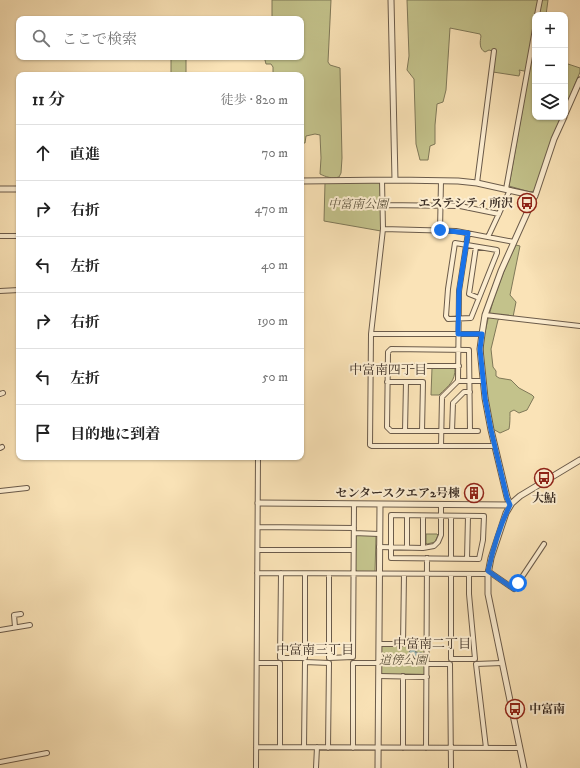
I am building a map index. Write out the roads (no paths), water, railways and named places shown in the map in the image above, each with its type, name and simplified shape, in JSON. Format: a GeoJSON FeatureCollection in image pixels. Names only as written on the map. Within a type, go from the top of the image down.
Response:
{"type":"FeatureCollection","features":[{"type":"Feature","properties":{"kind":"street"},"geometry":{"type":"LineString","coordinates":[[391,0],[395,180]]}},
{"type":"Feature","properties":{"kind":"street"},"geometry":{"type":"LineString","coordinates":[[538,12],[540,0]]}},
{"type":"Feature","properties":{"kind":"street"},"geometry":{"type":"LineString","coordinates":[[488,237],[508,190],[532,47]]}},
{"type":"Feature","properties":{"kind":"street"},"geometry":{"type":"LineString","coordinates":[[477,183],[494,52]]}},
{"type":"Feature","properties":{"kind":"street"},"geometry":{"type":"LineString","coordinates":[[568,107],[580,80]]}},
{"type":"Feature","properties":{"kind":"street"},"geometry":{"type":"LineString","coordinates":[[510,505],[487,414],[480,349],[482,334],[485,315],[505,262],[534,196],[554,139],[563,120]]}},
{"type":"Feature","properties":{"kind":"street"},"geometry":{"type":"LineString","coordinates":[[382,180],[383,229],[371,334],[370,445],[495,446]]}},
{"type":"Feature","properties":{"kind":"street"},"geometry":{"type":"LineString","coordinates":[[304,181],[395,180],[477,183],[534,196]]}},
{"type":"Feature","properties":{"kind":"street"},"geometry":{"type":"LineString","coordinates":[[440,230],[441,181]]}},
{"type":"Feature","properties":{"kind":"street"},"geometry":{"type":"LineString","coordinates":[[0,189],[16,189]]}},
{"type":"Feature","properties":{"kind":"street"},"geometry":{"type":"LineString","coordinates":[[383,205],[460,206],[498,214]]}},
{"type":"Feature","properties":{"kind":"street"},"geometry":{"type":"LineString","coordinates":[[383,229],[440,230],[468,233],[514,242]]}},
{"type":"Feature","properties":{"kind":"street"},"geometry":{"type":"LineString","coordinates":[[441,446],[442,399],[458,381],[459,291],[468,233]]}},
{"type":"Feature","properties":{"kind":"street"},"geometry":{"type":"LineString","coordinates":[[0,236],[16,236]]}},
{"type":"Feature","properties":{"kind":"street"},"geometry":{"type":"LineString","coordinates":[[454,244],[466,245],[497,250],[497,253],[471,318],[448,319],[446,316],[448,289],[454,244]]}},
{"type":"Feature","properties":{"kind":"street"},"geometry":{"type":"LineString","coordinates":[[476,247],[469,294],[479,298]]}},
{"type":"Feature","properties":{"kind":"street"},"geometry":{"type":"LineString","coordinates":[[0,291],[16,290]]}},
{"type":"Feature","properties":{"kind":"street"},"geometry":{"type":"LineString","coordinates":[[485,315],[580,326]]}},
{"type":"Feature","properties":{"kind":"street"},"geometry":{"type":"LineString","coordinates":[[371,334],[482,334]]}},
{"type":"Feature","properties":{"kind":"street"},"geometry":{"type":"LineString","coordinates":[[470,431],[469,350],[391,350],[388,352],[387,428],[391,431],[405,431],[422,431],[441,431],[452,431],[470,431],[478,431]]}},
{"type":"Feature","properties":{"kind":"street"},"geometry":{"type":"LineString","coordinates":[[388,366],[458,366]]}},
{"type":"Feature","properties":{"kind":"street"},"geometry":{"type":"LineString","coordinates":[[458,381],[483,381]]}},
{"type":"Feature","properties":{"kind":"street"},"geometry":{"type":"LineString","coordinates":[[388,382],[423,382],[422,431]]}},
{"type":"Feature","properties":{"kind":"street"},"geometry":{"type":"LineString","coordinates":[[405,431],[406,382]]}},
{"type":"Feature","properties":{"kind":"street"},"geometry":{"type":"LineString","coordinates":[[452,431],[453,403],[464,392],[470,392]]}},
{"type":"Feature","properties":{"kind":"street"},"geometry":{"type":"LineString","coordinates":[[256,768],[258,460]]}},
{"type":"Feature","properties":{"kind":"street"},"geometry":{"type":"LineString","coordinates":[[524,768],[488,594],[488,573],[493,552],[510,505],[520,496],[580,460]]}},
{"type":"Feature","properties":{"kind":"street"},"geometry":{"type":"LineString","coordinates":[[0,491],[27,488]]}},
{"type":"Feature","properties":{"kind":"street"},"geometry":{"type":"LineString","coordinates":[[258,503],[510,505]]}},
{"type":"Feature","properties":{"kind":"street"},"geometry":{"type":"LineString","coordinates":[[329,574],[329,658],[353,657],[354,504]]}},
{"type":"Feature","properties":{"kind":"street"},"geometry":{"type":"LineString","coordinates":[[378,768],[380,504]]}},
{"type":"Feature","properties":{"kind":"street"},"geometry":{"type":"LineString","coordinates":[[379,547],[423,548],[434,546],[440,540],[441,536],[441,504]]}},
{"type":"Feature","properties":{"kind":"street"},"geometry":{"type":"LineString","coordinates":[[391,515],[441,516],[484,516],[483,540],[478,559],[391,558],[391,515]]}},
{"type":"Feature","properties":{"kind":"street"},"geometry":{"type":"LineString","coordinates":[[407,516],[407,547]]}},
{"type":"Feature","properties":{"kind":"street"},"geometry":{"type":"LineString","coordinates":[[423,516],[423,548]]}},
{"type":"Feature","properties":{"kind":"street"},"geometry":{"type":"LineString","coordinates":[[451,516],[451,558]]}},
{"type":"Feature","properties":{"kind":"street"},"geometry":{"type":"LineString","coordinates":[[467,559],[468,516]]}},
{"type":"Feature","properties":{"kind":"street"},"geometry":{"type":"LineString","coordinates":[[258,527],[354,528]]}},
{"type":"Feature","properties":{"kind":"street"},"geometry":{"type":"LineString","coordinates":[[354,533],[379,534]]}},
{"type":"Feature","properties":{"kind":"street"},"geometry":{"type":"LineString","coordinates":[[257,573],[488,573],[514,589],[544,544]]}},
{"type":"Feature","properties":{"kind":"street"},"geometry":{"type":"LineString","coordinates":[[258,550],[353,550]]}},
{"type":"Feature","properties":{"kind":"street"},"geometry":{"type":"LineString","coordinates":[[426,748],[427,558]]}},
{"type":"Feature","properties":{"kind":"street"},"geometry":{"type":"LineString","coordinates":[[281,573],[280,658],[305,658],[305,574]]}},
{"type":"Feature","properties":{"kind":"street"},"geometry":{"type":"LineString","coordinates":[[403,644],[404,574]]}},
{"type":"Feature","properties":{"kind":"street"},"geometry":{"type":"LineString","coordinates":[[451,574],[451,659],[475,659],[469,594],[469,574]]}},
{"type":"Feature","properties":{"kind":"street"},"geometry":{"type":"LineString","coordinates":[[15,627],[14,615],[21,614]]}},
{"type":"Feature","properties":{"kind":"street"},"geometry":{"type":"LineString","coordinates":[[0,630],[30,625]]}},
{"type":"Feature","properties":{"kind":"street"},"geometry":{"type":"LineString","coordinates":[[379,644],[427,644]]}},
{"type":"Feature","properties":{"kind":"street"},"geometry":{"type":"LineString","coordinates":[[257,662],[280,663],[280,747]]}},
{"type":"Feature","properties":{"kind":"street"},"geometry":{"type":"LineString","coordinates":[[304,747],[305,662],[328,663],[328,748]]}},
{"type":"Feature","properties":{"kind":"street"},"geometry":{"type":"LineString","coordinates":[[353,748],[353,663],[378,663]]}},
{"type":"Feature","properties":{"kind":"street"},"geometry":{"type":"LineString","coordinates":[[427,664],[450,664],[451,768]]}},
{"type":"Feature","properties":{"kind":"street"},"geometry":{"type":"LineString","coordinates":[[486,748],[476,664],[502,664]]}},
{"type":"Feature","properties":{"kind":"street"},"geometry":{"type":"LineString","coordinates":[[379,676],[427,677]]}},
{"type":"Feature","properties":{"kind":"street"},"geometry":{"type":"LineString","coordinates":[[403,676],[403,748]]}},
{"type":"Feature","properties":{"kind":"street"},"geometry":{"type":"LineString","coordinates":[[256,747],[520,748]]}},
{"type":"Feature","properties":{"kind":"street"},"geometry":{"type":"LineString","coordinates":[[316,748],[316,768]]}},
{"type":"Feature","properties":{"kind":"street"},"geometry":{"type":"LineString","coordinates":[[0,762],[47,753]]}},
{"type":"Feature","properties":{"kind":"water"},"geometry":{"type":"Polygon","coordinates":[[[418,647],[419,649],[415,652],[422,653],[422,657],[408,656],[411,649],[418,647]]]}},
{"type":"Feature","properties":{"kind":"place","name":"エステシティ所沢"},"geometry":{"type":"Point","coordinates":[527,203]}},
{"type":"Feature","properties":{"kind":"place","name":"大鮎"},"geometry":{"type":"Point","coordinates":[544,478]}},
{"type":"Feature","properties":{"kind":"place","name":"センタースクエア2号棟"},"geometry":{"type":"Point","coordinates":[474,493]}},
{"type":"Feature","properties":{"kind":"place","name":"中富南"},"geometry":{"type":"Point","coordinates":[515,709]}},
{"type":"Feature","properties":{"kind":"district","name":"中富南四丁目"},"geometry":{"type":"Point","coordinates":[388,369]}},
{"type":"Feature","properties":{"kind":"district","name":"中富南二丁目"},"geometry":{"type":"Point","coordinates":[432,643]}},
{"type":"Feature","properties":{"kind":"district","name":"中富南三丁目"},"geometry":{"type":"Point","coordinates":[315,649]}},
{"type":"Feature","properties":{"kind":"park label","name":"中富南公園"},"geometry":{"type":"Point","coordinates":[358,204]}},
{"type":"Feature","properties":{"kind":"park label","name":"道傍公園"},"geometry":{"type":"Point","coordinates":[403,660]}}]}
